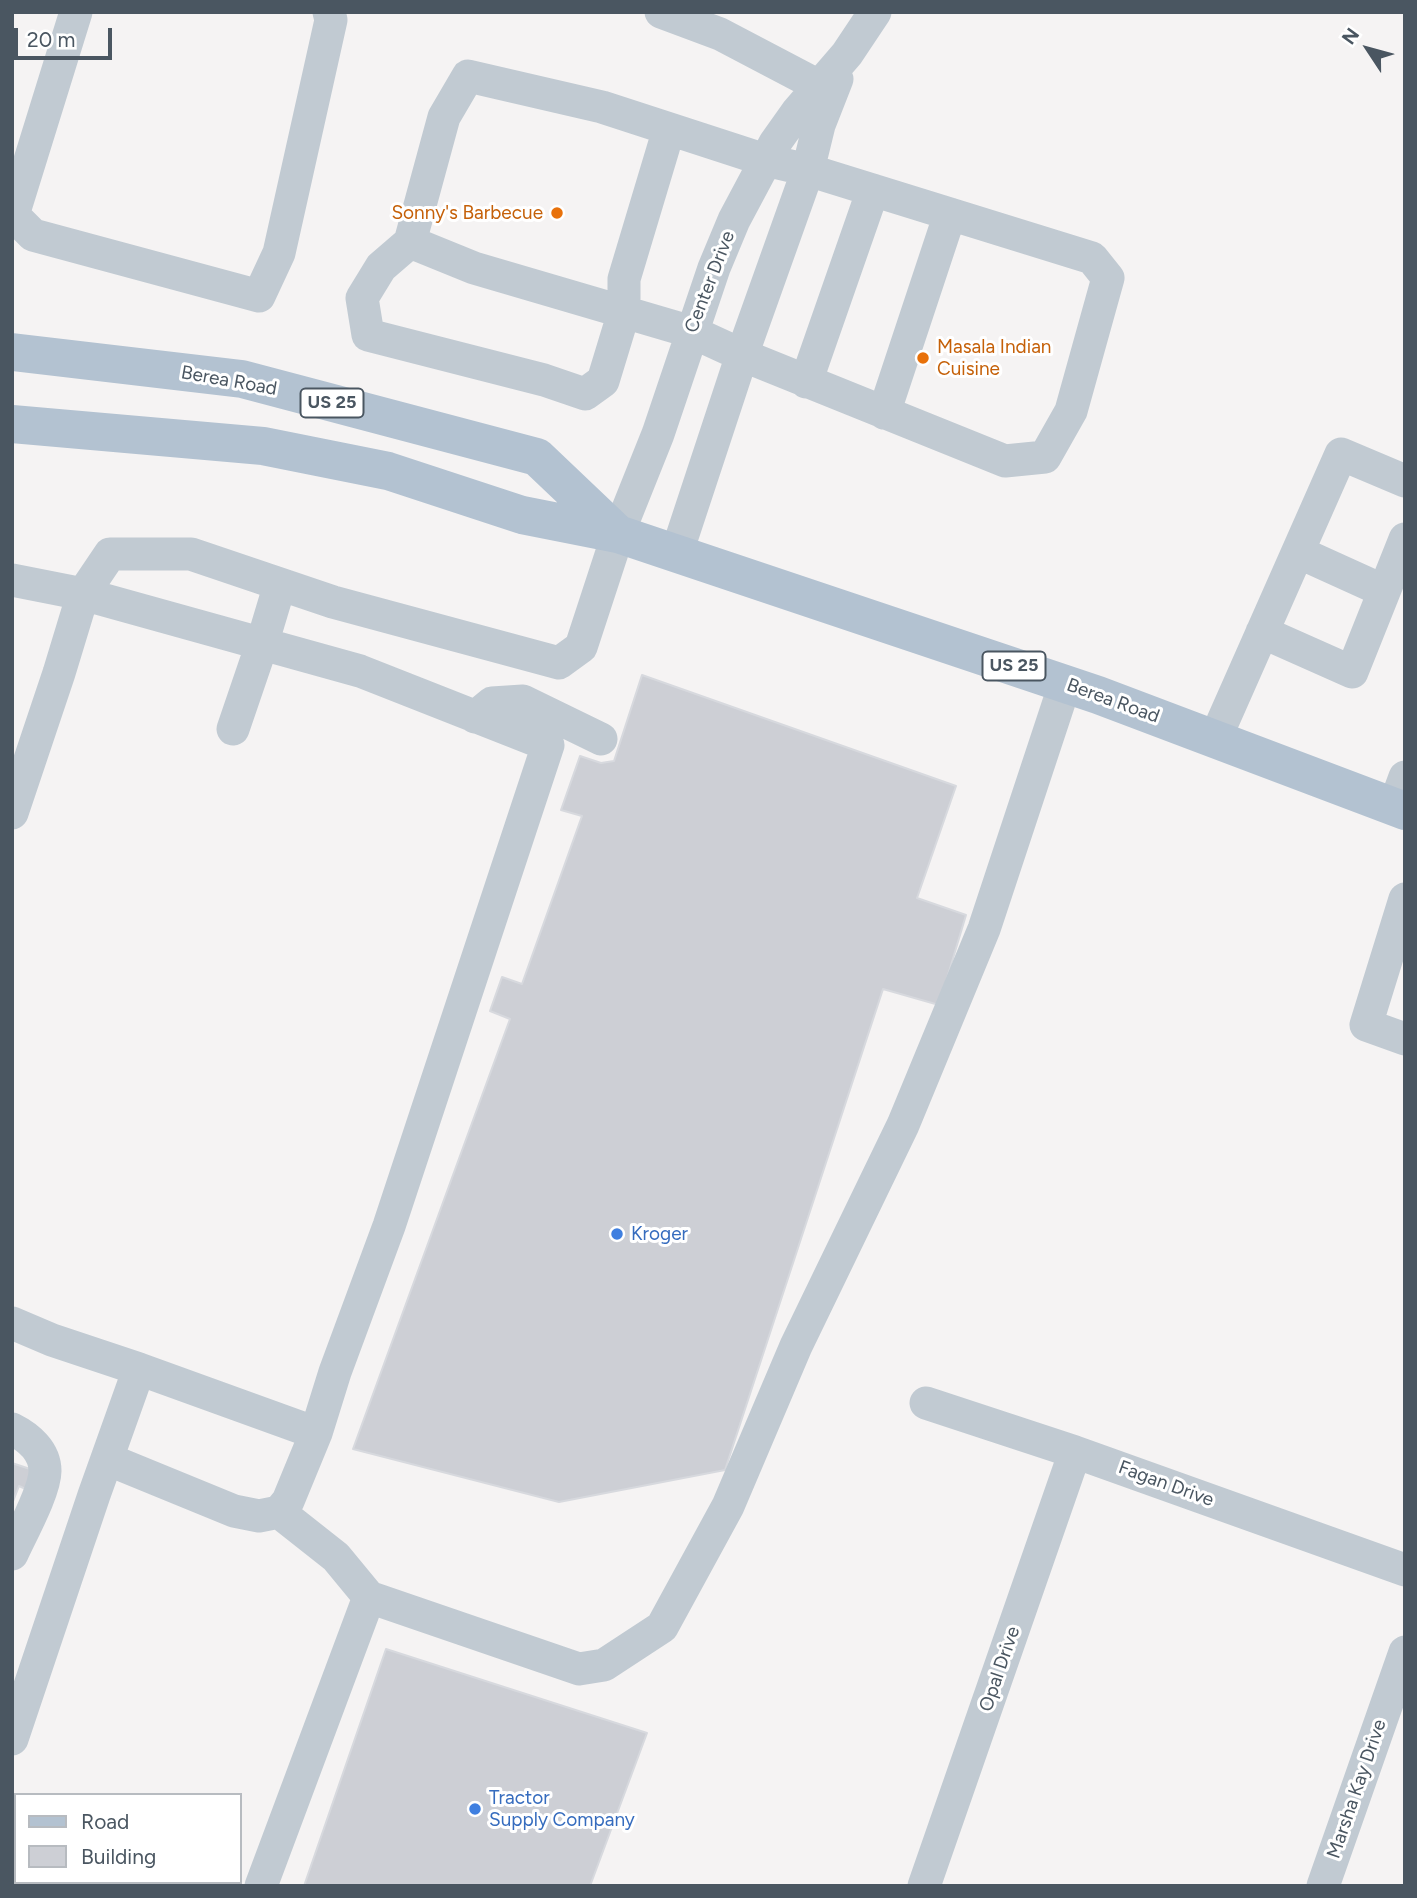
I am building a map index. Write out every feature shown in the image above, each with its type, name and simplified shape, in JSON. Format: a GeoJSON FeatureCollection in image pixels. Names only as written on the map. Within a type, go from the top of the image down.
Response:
{"type":"FeatureCollection","features":[{"type":"Feature","properties":{"kind":"main road","name":"Berea Road"},"geometry":{"type":"LineString","coordinates":[[12,352],[242,379],[537,457],[618,534]]}},
{"type":"Feature","properties":{"kind":"main road","name":"Berea Road"},"geometry":{"type":"LineString","coordinates":[[23,429],[263,446],[388,471],[522,514],[618,534],[677,552],[1065,684],[1215,740],[1401,798]]}},
{"type":"Feature","properties":{"kind":"street"},"geometry":{"type":"LineString","coordinates":[[76,12],[13,215],[33,235],[259,296],[279,253],[331,20],[328,12]]}},
{"type":"Feature","properties":{"kind":"street"},"geometry":{"type":"LineString","coordinates":[[661,12],[720,34],[819,86]]}},
{"type":"Feature","properties":{"kind":"street","name":"Center Drive"},"geometry":{"type":"LineString","coordinates":[[83,593],[110,554],[191,554],[333,602],[559,663],[582,648],[618,534],[658,434],[734,219],[765,160],[797,112],[847,54],[875,12]]}},
{"type":"Feature","properties":{"kind":"street","name":"Center Drive"},"geometry":{"type":"LineString","coordinates":[[677,552],[742,355],[808,170],[819,125],[847,54]]}},
{"type":"Feature","properties":{"kind":"street"},"geometry":{"type":"LineString","coordinates":[[410,242],[474,268],[624,312],[692,332],[806,382],[1005,461],[1045,457],[1071,411],[1108,278],[1092,258],[808,170],[765,160],[602,107],[468,76],[444,117],[410,242],[381,267],[362,298],[368,335],[544,380],[585,394],[603,381],[624,312],[624,279],[669,129]]}},
{"type":"Feature","properties":{"kind":"street"},"geometry":{"type":"LineString","coordinates":[[806,382],[873,190]]}},
{"type":"Feature","properties":{"kind":"street"},"geometry":{"type":"LineString","coordinates":[[884,413],[950,214]]}},
{"type":"Feature","properties":{"kind":"street"},"geometry":{"type":"LineString","coordinates":[[1215,740],[1341,454],[1405,481]]}},
{"type":"Feature","properties":{"kind":"street"},"geometry":{"type":"LineString","coordinates":[[1262,632],[1352,672],[1405,539]]}},
{"type":"Feature","properties":{"kind":"street"},"geometry":{"type":"LineString","coordinates":[[1298,552],[1384,591]]}},
{"type":"Feature","properties":{"kind":"street"},"geometry":{"type":"LineString","coordinates":[[12,580],[83,593],[360,671],[548,745],[389,1226],[339,1360],[316,1433],[288,1501],[279,1511],[259,1516],[234,1511],[107,1459]]}},
{"type":"Feature","properties":{"kind":"street"},"geometry":{"type":"LineString","coordinates":[[233,729],[280,584]]}},
{"type":"Feature","properties":{"kind":"street"},"geometry":{"type":"LineString","coordinates":[[12,813],[83,593]]}},
{"type":"Feature","properties":{"kind":"street"},"geometry":{"type":"LineString","coordinates":[[279,1511],[336,1557],[369,1597],[579,1669],[604,1665],[662,1627],[728,1506],[796,1346],[903,1125],[984,929],[1065,684]]}},
{"type":"Feature","properties":{"kind":"street"},"geometry":{"type":"LineString","coordinates":[[475,717],[492,703],[523,701],[601,739]]}},
{"type":"Feature","properties":{"kind":"street"},"geometry":{"type":"LineString","coordinates":[[1402,918],[1366,1026],[1405,1038]]}},
{"type":"Feature","properties":{"kind":"street"},"geometry":{"type":"LineString","coordinates":[[12,1323],[52,1340],[316,1433]]}},
{"type":"Feature","properties":{"kind":"street"},"geometry":{"type":"LineString","coordinates":[[12,1740],[139,1369]]}},
{"type":"Feature","properties":{"kind":"street","name":"Fagan Drive"},"geometry":{"type":"LineString","coordinates":[[926,1403],[1075,1452],[1405,1570]]}},
{"type":"Feature","properties":{"kind":"street"},"geometry":{"type":"LineString","coordinates":[[12,1429],[26,1436],[35,1445],[45,1470],[41,1489],[12,1554]]}},
{"type":"Feature","properties":{"kind":"street","name":"Opal Drive"},"geometry":{"type":"LineString","coordinates":[[924,1886],[1075,1452]]}},
{"type":"Feature","properties":{"kind":"street"},"geometry":{"type":"LineString","coordinates":[[261,1886],[369,1597]]}},
{"type":"Feature","properties":{"kind":"street","name":"Marsha Kay Drive"},"geometry":{"type":"LineString","coordinates":[[1323,1886],[1405,1652]]}},
{"type":"Feature","properties":{"kind":"building","name":"Kroger"},"geometry":{"type":"Polygon","coordinates":[[[642,675],[956,786],[917,898],[966,915],[939,1005],[883,989],[725,1470],[559,1502],[353,1449],[510,1019],[490,1011],[502,977],[522,984],[582,816],[561,810],[580,756],[601,763],[614,761],[642,675]]]}},
{"type":"Feature","properties":{"kind":"building"},"geometry":{"type":"Polygon","coordinates":[[[12,1463],[36,1471],[30,1491],[19,1486],[12,1504],[12,1463]]]}},
{"type":"Feature","properties":{"kind":"building","name":"Tractor Supply Company"},"geometry":{"type":"Polygon","coordinates":[[[386,1649],[647,1733],[590,1886],[304,1886],[386,1649]]]}},
{"type":"Feature","properties":{"kind":"place","name":"Sonny's Barbecue"},"geometry":{"type":"Point","coordinates":[557,213]}},
{"type":"Feature","properties":{"kind":"place","name":"Masala Indian Cuisine"},"geometry":{"type":"Point","coordinates":[923,358]}},
{"type":"Feature","properties":{"kind":"place","name":"Kroger"},"geometry":{"type":"Point","coordinates":[617,1234]}},
{"type":"Feature","properties":{"kind":"place","name":"Tractor Supply Company"},"geometry":{"type":"Point","coordinates":[475,1809]}}]}
